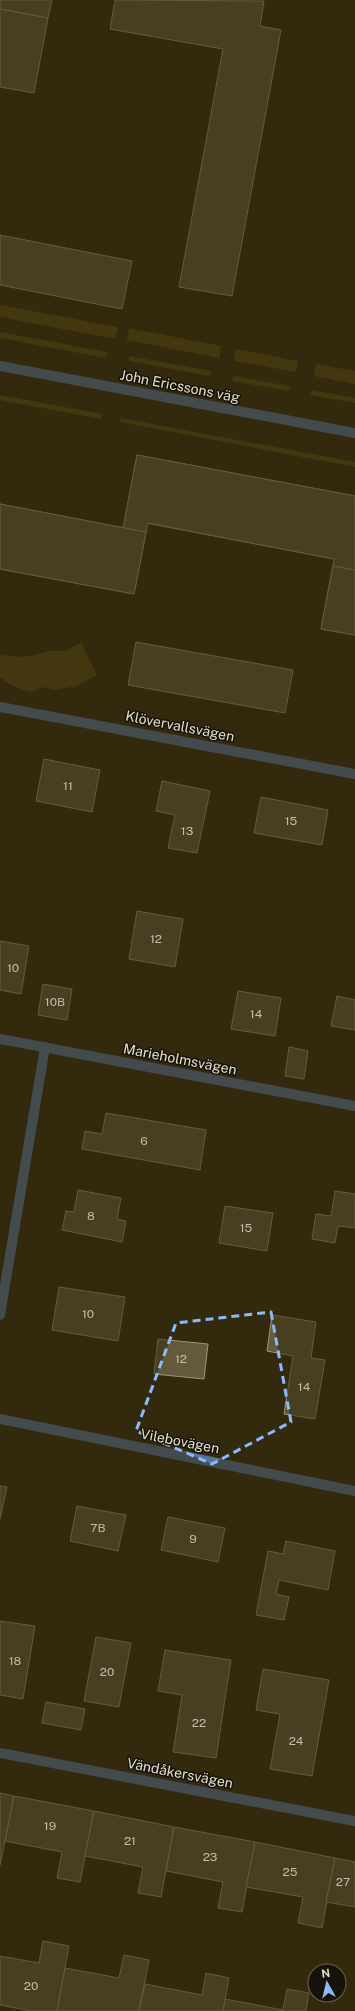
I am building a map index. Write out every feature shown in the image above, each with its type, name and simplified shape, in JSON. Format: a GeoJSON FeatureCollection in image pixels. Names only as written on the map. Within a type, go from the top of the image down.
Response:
{"type":"FeatureCollection","features":[{"type":"Feature","properties":{"kind":"street","name":"John Ericssons väg"},"geometry":{"type":"LineString","coordinates":[[0,366],[355,433]]}},
{"type":"Feature","properties":{"kind":"street","name":"Klövervallsvägen"},"geometry":{"type":"LineString","coordinates":[[0,707],[355,774]]}},
{"type":"Feature","properties":{"kind":"street","name":"Marieholmsvägen"},"geometry":{"type":"LineString","coordinates":[[0,1039],[355,1106]]}},
{"type":"Feature","properties":{"kind":"street"},"geometry":{"type":"LineString","coordinates":[[0,1314],[45,1047]]}},
{"type":"Feature","properties":{"kind":"street","name":"Vilebovägen"},"geometry":{"type":"LineString","coordinates":[[0,1420],[355,1491]]}},
{"type":"Feature","properties":{"kind":"street","name":"Vändåkersvägen"},"geometry":{"type":"LineString","coordinates":[[0,1753],[355,1821]]}},
{"type":"Feature","properties":{"kind":"highlighted area"},"geometry":{"type":"Polygon","coordinates":[[[271,1312],[291,1422],[212,1464],[136,1431],[176,1323],[271,1312]]]}},
{"type":"Feature","properties":{"kind":"shaded area"},"geometry":{"type":"Polygon","coordinates":[[[0,305],[118,327],[115,339],[0,317],[0,305]]]}},
{"type":"Feature","properties":{"kind":"shaded area"},"geometry":{"type":"Polygon","coordinates":[[[129,328],[221,346],[219,358],[127,340],[129,328]]]}},
{"type":"Feature","properties":{"kind":"shaded area"},"geometry":{"type":"Polygon","coordinates":[[[0,332],[107,352],[106,358],[0,338],[0,332]]]}},
{"type":"Feature","properties":{"kind":"shaded area"},"geometry":{"type":"Polygon","coordinates":[[[236,349],[298,361],[296,372],[234,361],[236,349]]]}},
{"type":"Feature","properties":{"kind":"shaded area"},"geometry":{"type":"Polygon","coordinates":[[[129,356],[211,371],[210,376],[129,361],[129,356]]]}},
{"type":"Feature","properties":{"kind":"shaded area"},"geometry":{"type":"Polygon","coordinates":[[[316,364],[355,371],[355,384],[314,376],[316,364]]]}},
{"type":"Feature","properties":{"kind":"shaded area"},"geometry":{"type":"Polygon","coordinates":[[[233,376],[290,386],[289,391],[232,381],[233,376]]]}},
{"type":"Feature","properties":{"kind":"shaded area"},"geometry":{"type":"Polygon","coordinates":[[[311,390],[355,398],[355,403],[311,395],[311,390]]]}},
{"type":"Feature","properties":{"kind":"shaded area"},"geometry":{"type":"Polygon","coordinates":[[[0,395],[102,414],[101,419],[0,400],[0,395]]]}},
{"type":"Feature","properties":{"kind":"shaded area"},"geometry":{"type":"Polygon","coordinates":[[[121,418],[355,462],[355,467],[120,422],[121,418]]]}},
{"type":"Feature","properties":{"kind":"shaded area"},"geometry":{"type":"Polygon","coordinates":[[[81,642],[97,675],[77,686],[53,690],[44,687],[30,692],[12,686],[0,677],[0,655],[24,657],[51,651],[66,651],[81,642]]]}},
{"type":"Feature","properties":{"kind":"building"},"geometry":{"type":"Polygon","coordinates":[[[0,0],[52,0],[48,18],[0,9],[0,0]]]}},
{"type":"Feature","properties":{"kind":"building"},"geometry":{"type":"Polygon","coordinates":[[[115,0],[264,1],[260,26],[281,30],[232,296],[179,287],[223,49],[110,29],[115,0]]]}},
{"type":"Feature","properties":{"kind":"building"},"geometry":{"type":"Polygon","coordinates":[[[0,9],[48,18],[34,93],[0,87],[0,9]]]}},
{"type":"Feature","properties":{"kind":"building"},"geometry":{"type":"Polygon","coordinates":[[[0,235],[132,261],[122,309],[0,285],[0,235]]]}},
{"type":"Feature","properties":{"kind":"building"},"geometry":{"type":"Polygon","coordinates":[[[137,455],[355,496],[355,563],[125,519],[137,455]]]}},
{"type":"Feature","properties":{"kind":"building"},"geometry":{"type":"Polygon","coordinates":[[[137,455],[355,496],[355,635],[321,629],[334,559],[148,523],[134,594],[0,569],[0,504],[123,528],[137,455]]]}},
{"type":"Feature","properties":{"kind":"building"},"geometry":{"type":"Polygon","coordinates":[[[0,504],[146,532],[134,594],[0,569],[0,504]]]}},
{"type":"Feature","properties":{"kind":"building"},"geometry":{"type":"Polygon","coordinates":[[[333,566],[355,570],[355,635],[321,629],[333,566]]]}},
{"type":"Feature","properties":{"kind":"building"},"geometry":{"type":"Polygon","coordinates":[[[136,642],[293,670],[285,713],[128,685],[136,642]]]}},
{"type":"Feature","properties":{"kind":"building"},"geometry":{"type":"Polygon","coordinates":[[[44,759],[100,770],[92,812],[36,801],[44,759]]]}},
{"type":"Feature","properties":{"kind":"building"},"geometry":{"type":"Polygon","coordinates":[[[162,781],[210,791],[197,853],[168,848],[175,815],[156,811],[162,781]]]}},
{"type":"Feature","properties":{"kind":"building"},"geometry":{"type":"Polygon","coordinates":[[[261,797],[328,810],[322,845],[254,833],[261,797]]]}},
{"type":"Feature","properties":{"kind":"building"},"geometry":{"type":"Polygon","coordinates":[[[137,911],[183,919],[175,967],[129,959],[137,911]]]}},
{"type":"Feature","properties":{"kind":"building"},"geometry":{"type":"Polygon","coordinates":[[[0,941],[29,946],[21,994],[0,990],[0,941]]]}},
{"type":"Feature","properties":{"kind":"building"},"geometry":{"type":"Polygon","coordinates":[[[43,984],[72,989],[67,1020],[38,1015],[43,984]]]}},
{"type":"Feature","properties":{"kind":"building"},"geometry":{"type":"Polygon","coordinates":[[[238,991],[281,998],[275,1036],[231,1029],[238,991]]]}},
{"type":"Feature","properties":{"kind":"building"},"geometry":{"type":"Polygon","coordinates":[[[337,996],[355,1000],[355,1030],[331,1026],[337,996]]]}},
{"type":"Feature","properties":{"kind":"building"},"geometry":{"type":"Polygon","coordinates":[[[289,1047],[308,1051],[304,1079],[285,1076],[289,1047]]]}},
{"type":"Feature","properties":{"kind":"building"},"geometry":{"type":"Polygon","coordinates":[[[106,1113],[206,1130],[200,1170],[82,1149],[85,1131],[102,1134],[106,1113]]]}},
{"type":"Feature","properties":{"kind":"building"},"geometry":{"type":"Polygon","coordinates":[[[78,1190],[121,1198],[117,1219],[126,1221],[122,1242],[62,1230],[66,1211],[74,1212],[78,1190]]]}},
{"type":"Feature","properties":{"kind":"building"},"geometry":{"type":"Polygon","coordinates":[[[335,1191],[355,1194],[355,1228],[338,1226],[335,1243],[312,1239],[316,1214],[331,1216],[335,1191]]]}},
{"type":"Feature","properties":{"kind":"building"},"geometry":{"type":"Polygon","coordinates":[[[225,1206],[273,1213],[267,1251],[219,1243],[225,1206]]]}},
{"type":"Feature","properties":{"kind":"building"},"geometry":{"type":"Polygon","coordinates":[[[59,1287],[125,1297],[118,1341],[52,1330],[59,1287]]]}},
{"type":"Feature","properties":{"kind":"building"},"geometry":{"type":"Polygon","coordinates":[[[272,1315],[316,1322],[311,1358],[325,1360],[315,1419],[284,1414],[293,1356],[267,1351],[272,1315]]]}},
{"type":"Feature","properties":{"kind":"building"},"geometry":{"type":"Polygon","coordinates":[[[158,1339],[208,1344],[204,1379],[154,1374],[158,1339]]]}},
{"type":"Feature","properties":{"kind":"building"},"geometry":{"type":"Polygon","coordinates":[[[0,1486],[7,1487],[0,1519],[0,1486]]]}},
{"type":"Feature","properties":{"kind":"building"},"geometry":{"type":"Polygon","coordinates":[[[77,1506],[126,1515],[118,1551],[70,1541],[77,1506]]]}},
{"type":"Feature","properties":{"kind":"building"},"geometry":{"type":"Polygon","coordinates":[[[168,1517],[225,1528],[218,1562],[161,1550],[168,1517]]]}},
{"type":"Feature","properties":{"kind":"building"},"geometry":{"type":"Polygon","coordinates":[[[286,1541],[335,1551],[328,1590],[279,1580],[276,1594],[289,1597],[284,1620],[256,1615],[268,1551],[283,1554],[286,1541]]]}},
{"type":"Feature","properties":{"kind":"building"},"geometry":{"type":"Polygon","coordinates":[[[0,1621],[35,1626],[23,1699],[0,1695],[0,1621]]]}},
{"type":"Feature","properties":{"kind":"building"},"geometry":{"type":"Polygon","coordinates":[[[96,1637],[131,1643],[119,1707],[84,1701],[96,1637]]]}},
{"type":"Feature","properties":{"kind":"building"},"geometry":{"type":"Polygon","coordinates":[[[165,1650],[231,1660],[216,1758],[173,1752],[182,1695],[158,1691],[165,1650]]]}},
{"type":"Feature","properties":{"kind":"building"},"geometry":{"type":"Polygon","coordinates":[[[263,1669],[329,1680],[312,1776],[270,1769],[280,1714],[256,1710],[263,1669]]]}},
{"type":"Feature","properties":{"kind":"building"},"geometry":{"type":"Polygon","coordinates":[[[46,1702],[85,1709],[81,1730],[42,1723],[46,1702]]]}},
{"type":"Feature","properties":{"kind":"building"},"geometry":{"type":"Polygon","coordinates":[[[0,1793],[14,1796],[0,1865],[0,1793]]]}},
{"type":"Feature","properties":{"kind":"building"},"geometry":{"type":"Polygon","coordinates":[[[14,1796],[94,1811],[80,1882],[57,1878],[62,1852],[5,1841],[14,1796]]]}},
{"type":"Feature","properties":{"kind":"building"},"geometry":{"type":"Polygon","coordinates":[[[94,1811],[174,1827],[161,1897],[138,1893],[143,1867],[85,1856],[94,1811]]]}},
{"type":"Feature","properties":{"kind":"building"},"geometry":{"type":"Polygon","coordinates":[[[174,1827],[255,1842],[242,1912],[218,1908],[223,1882],[166,1871],[174,1827]]]}},
{"type":"Feature","properties":{"kind":"building"},"geometry":{"type":"Polygon","coordinates":[[[255,1842],[335,1858],[322,1928],[298,1923],[303,1897],[246,1887],[255,1842]]]}},
{"type":"Feature","properties":{"kind":"building"},"geometry":{"type":"Polygon","coordinates":[[[335,1858],[355,1862],[355,1907],[326,1902],[335,1858]]]}},
{"type":"Feature","properties":{"kind":"building"},"geometry":{"type":"Polygon","coordinates":[[[43,1941],[69,1946],[57,2011],[31,2011],[0,2005],[0,1956],[39,1963],[43,1941]]]}},
{"type":"Feature","properties":{"kind":"building"},"geometry":{"type":"Polygon","coordinates":[[[124,1955],[149,1960],[139,2011],[57,2011],[65,1968],[119,1978],[124,1955]]]}},
{"type":"Feature","properties":{"kind":"building"},"geometry":{"type":"Polygon","coordinates":[[[206,1973],[229,1978],[223,2011],[139,2011],[145,1984],[202,1995],[206,1973]]]}},
{"type":"Feature","properties":{"kind":"building"},"geometry":{"type":"Polygon","coordinates":[[[287,1989],[307,1993],[306,2011],[223,2011],[225,1999],[283,2010],[287,1989]]]}}]}
